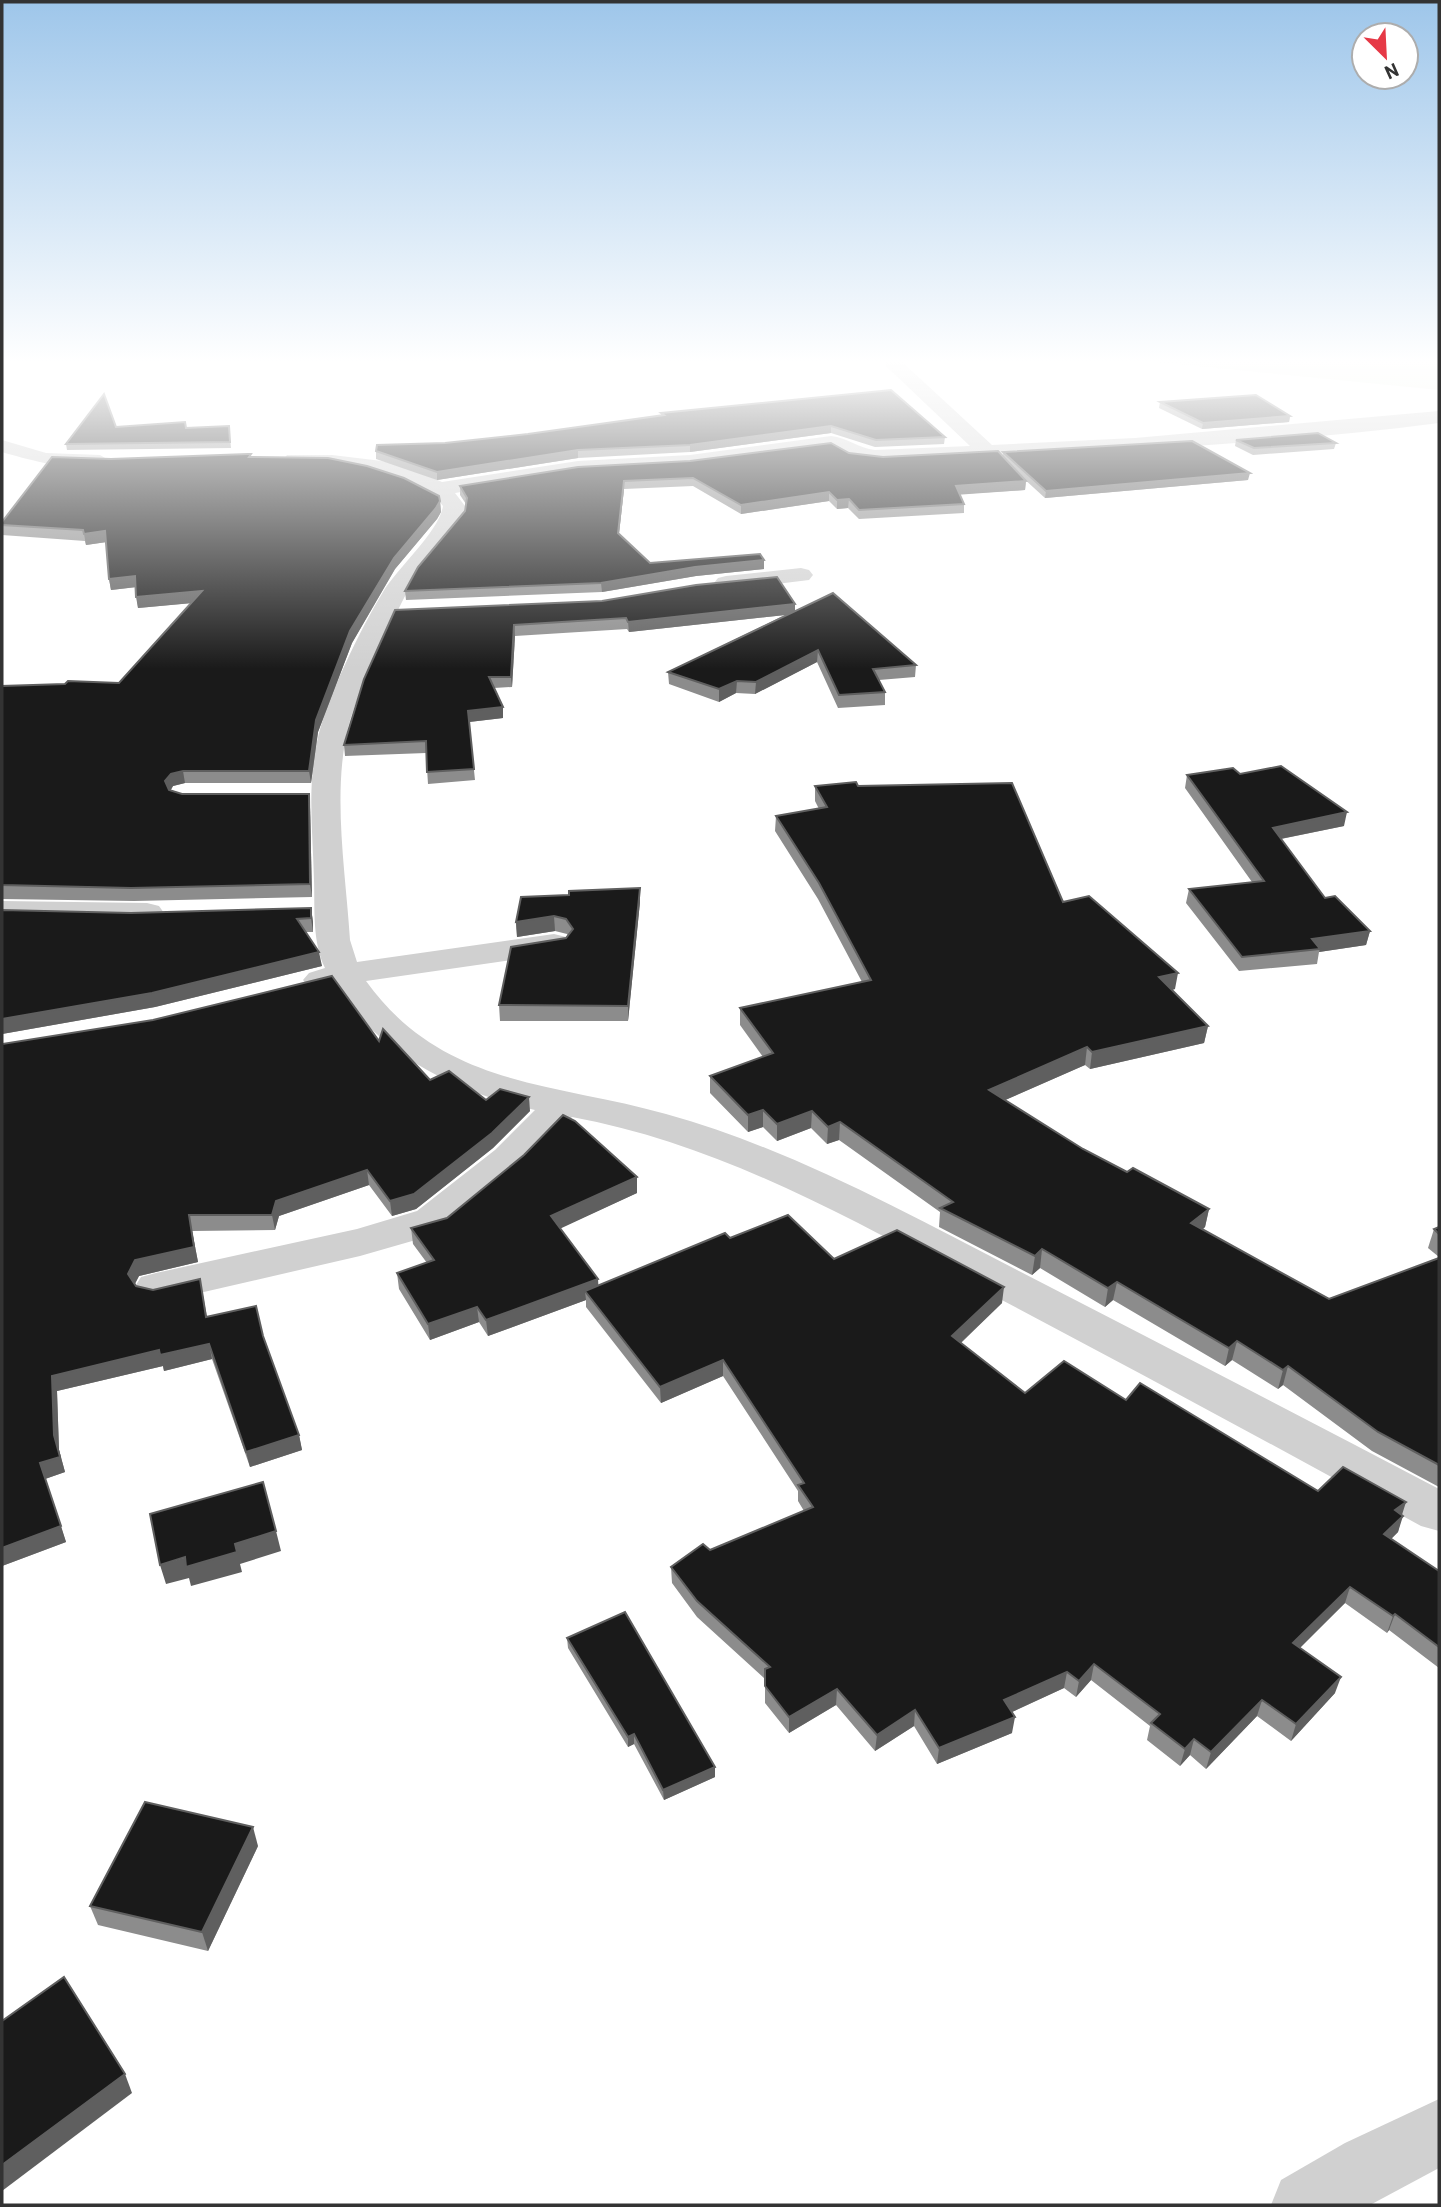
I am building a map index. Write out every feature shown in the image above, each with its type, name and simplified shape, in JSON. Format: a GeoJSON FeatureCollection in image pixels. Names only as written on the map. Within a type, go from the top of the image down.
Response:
{"type":"FeatureCollection","features":[{"type":"Feature","properties":{"kind":"street"},"geometry":{"type":"LineString","coordinates":[[329,463],[377,466],[415,477],[452,501],[455,512],[407,572],[400,611],[360,662],[331,740],[327,763],[315,795],[337,962],[359,998],[381,1022],[437,1062],[479,1082],[671,1127],[806,1182],[1024,1292],[1439,1512]]}},
{"type":"Feature","properties":{"kind":"street"},"geometry":{"type":"LineString","coordinates":[[437,489],[578,467],[642,463]]}},
{"type":"Feature","properties":{"kind":"street"},"geometry":{"type":"LineString","coordinates":[[696,586],[801,575]]}},
{"type":"Feature","properties":{"kind":"street"},"geometry":{"type":"LineString","coordinates":[[296,910],[332,909]]}},
{"type":"Feature","properties":{"kind":"street"},"geometry":{"type":"LineString","coordinates":[[2,911],[172,913]]}},
{"type":"Feature","properties":{"kind":"street"},"geometry":{"type":"LineString","coordinates":[[284,990],[345,974],[554,944]]}},
{"type":"Feature","properties":{"kind":"street"},"geometry":{"type":"LineString","coordinates":[[156,1288],[360,1242],[432,1221],[509,1159],[564,1103]]}},
{"type":"Feature","properties":{"kind":"street"},"geometry":{"type":"LineString","coordinates":[[1306,2205],[1369,2167],[1439,2133]]}},
{"type":"Feature","properties":{"kind":"building"},"geometry":{"type":"Polygon","coordinates":[[[47,463],[352,463],[404,478],[439,496],[440,501],[436,508],[394,558],[350,631],[316,720],[309,771],[183,771],[171,774],[165,781],[169,790],[182,794],[309,794],[310,884],[131,888],[2,885],[2,686],[65,684],[68,681],[119,683],[202,591],[136,597],[135,576],[109,579],[105,531],[84,534],[83,530],[2,525],[47,463]]]}},
{"type":"Feature","properties":{"kind":"building"},"geometry":{"type":"Polygon","coordinates":[[[411,463],[495,463],[437,472],[411,463]]]}},
{"type":"Feature","properties":{"kind":"building"},"geometry":{"type":"Polygon","coordinates":[[[653,463],[1009,463],[1026,481],[956,486],[964,504],[859,510],[849,499],[837,500],[829,492],[741,505],[693,478],[624,481],[618,533],[650,563],[760,554],[764,560],[695,567],[601,583],[405,591],[418,567],[465,511],[467,498],[460,486],[578,467],[653,463]]]}},
{"type":"Feature","properties":{"kind":"building"},"geometry":{"type":"Polygon","coordinates":[[[1015,463],[1232,463],[1250,473],[1046,491],[1015,463]]]}},
{"type":"Feature","properties":{"kind":"building"},"geometry":{"type":"Polygon","coordinates":[[[777,577],[795,604],[628,622],[626,618],[514,625],[511,677],[489,677],[503,707],[468,711],[474,769],[427,772],[426,741],[344,745],[364,679],[395,610],[602,601],[696,585],[777,577]]]}},
{"type":"Feature","properties":{"kind":"building"},"geometry":{"type":"Polygon","coordinates":[[[833,593],[916,665],[873,669],[885,692],[839,695],[818,650],[756,682],[737,681],[719,689],[668,672],[833,593]]]}},
{"type":"Feature","properties":{"kind":"building"},"geometry":{"type":"Polygon","coordinates":[[[1281,766],[1347,812],[1273,828],[1325,898],[1335,896],[1370,931],[1312,939],[1320,949],[1242,957],[1189,889],[1264,881],[1187,775],[1233,768],[1240,774],[1281,766]]]}},
{"type":"Feature","properties":{"kind":"building"},"geometry":{"type":"Polygon","coordinates":[[[856,782],[858,786],[1012,783],[1063,902],[1089,896],[1178,973],[1159,977],[1208,1026],[1092,1052],[1087,1047],[989,1090],[1083,1149],[1127,1172],[1133,1168],[1209,1209],[1191,1223],[1329,1299],[1439,1258],[1439,1465],[1378,1432],[1288,1366],[1283,1370],[1237,1341],[1229,1348],[1117,1282],[1108,1288],[1042,1249],[1035,1256],[940,1208],[953,1202],[840,1122],[828,1127],[812,1111],[777,1124],[763,1110],[748,1115],[710,1076],[773,1053],[740,1008],[871,980],[819,883],[776,816],[827,807],[815,786],[856,782]]]}},
{"type":"Feature","properties":{"kind":"building"},"geometry":{"type":"Polygon","coordinates":[[[640,888],[628,1006],[499,1005],[511,947],[566,938],[573,929],[566,919],[554,916],[516,922],[521,897],[569,895],[569,891],[640,888]]]}},
{"type":"Feature","properties":{"kind":"building"},"geometry":{"type":"Polygon","coordinates":[[[311,908],[311,918],[297,919],[319,952],[152,993],[2,1019],[2,910],[131,913],[311,908]]]}},
{"type":"Feature","properties":{"kind":"building"},"geometry":{"type":"Polygon","coordinates":[[[332,976],[379,1041],[383,1029],[430,1080],[449,1071],[486,1100],[500,1089],[529,1097],[492,1133],[414,1194],[390,1201],[367,1170],[276,1201],[272,1215],[189,1215],[194,1247],[135,1260],[128,1274],[136,1286],[153,1290],[200,1279],[206,1317],[256,1306],[263,1336],[299,1435],[246,1452],[209,1344],[160,1355],[159,1350],[52,1376],[54,1435],[60,1457],[40,1463],[61,1526],[2,1548],[2,1044],[153,1020],[332,976]]]}},
{"type":"Feature","properties":{"kind":"building"},"geometry":{"type":"Polygon","coordinates":[[[563,1115],[575,1121],[637,1177],[551,1216],[598,1279],[486,1320],[477,1307],[428,1324],[397,1273],[434,1260],[411,1228],[447,1218],[524,1155],[563,1115]]]}},
{"type":"Feature","properties":{"kind":"building"},"geometry":{"type":"Polygon","coordinates":[[[788,1215],[834,1259],[897,1230],[1004,1287],[952,1336],[1025,1393],[1064,1361],[1126,1400],[1140,1383],[1318,1491],[1343,1467],[1406,1502],[1395,1510],[1403,1516],[1384,1534],[1439,1571],[1439,1647],[1395,1614],[1393,1616],[1350,1587],[1293,1643],[1341,1677],[1296,1724],[1262,1700],[1211,1752],[1194,1739],[1185,1749],[1151,1723],[1160,1714],[1094,1664],[1079,1681],[1067,1672],[1004,1700],[1015,1717],[939,1748],[915,1710],[877,1735],[837,1689],[789,1717],[765,1686],[765,1669],[770,1667],[697,1601],[671,1567],[703,1544],[710,1550],[813,1507],[798,1485],[804,1483],[723,1360],[660,1387],[585,1291],[725,1233],[730,1238],[788,1215]]]}},
{"type":"Feature","properties":{"kind":"building"},"geometry":{"type":"Polygon","coordinates":[[[263,1482],[276,1531],[235,1544],[237,1552],[186,1567],[185,1557],[160,1565],[150,1514],[263,1482]]]}},
{"type":"Feature","properties":{"kind":"building"},"geometry":{"type":"Polygon","coordinates":[[[625,1612],[715,1767],[663,1790],[634,1734],[628,1737],[567,1638],[625,1612]]]}},
{"type":"Feature","properties":{"kind":"building"},"geometry":{"type":"Polygon","coordinates":[[[145,1802],[253,1827],[202,1932],[90,1906],[145,1802]]]}},
{"type":"Feature","properties":{"kind":"building"},"geometry":{"type":"Polygon","coordinates":[[[64,1977],[125,2074],[2,2165],[2,2021],[64,1977]]]}}]}
